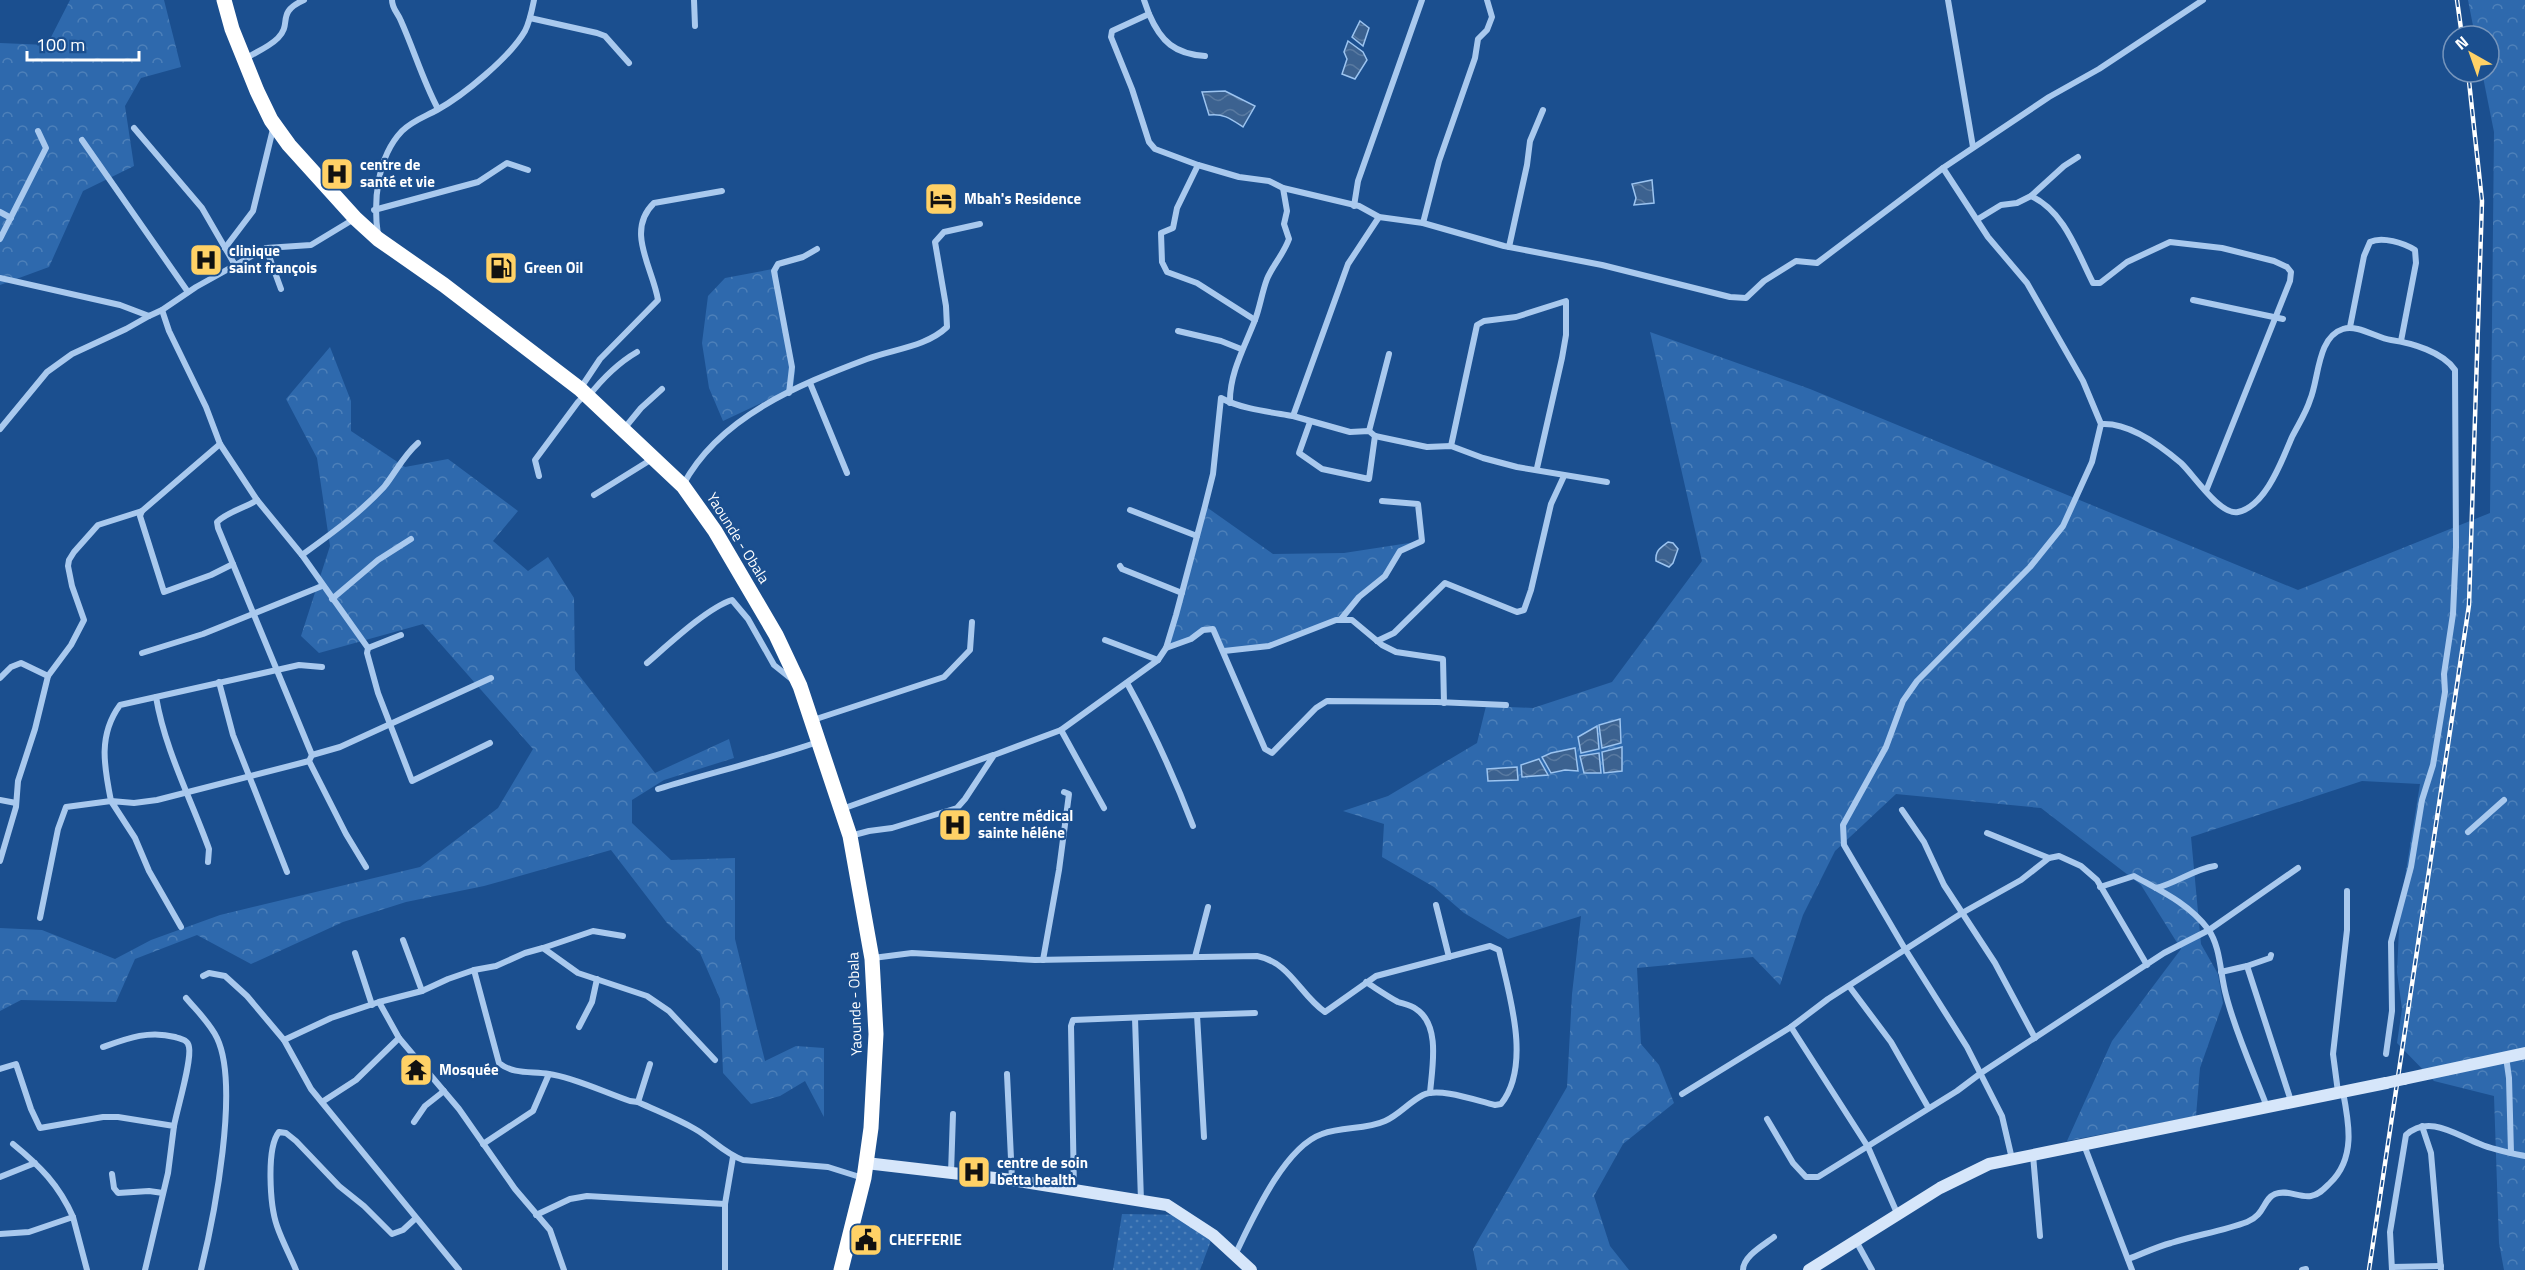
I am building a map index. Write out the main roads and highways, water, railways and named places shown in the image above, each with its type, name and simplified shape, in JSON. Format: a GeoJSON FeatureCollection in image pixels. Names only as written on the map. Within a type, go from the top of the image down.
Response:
{"type":"FeatureCollection","features":[{"type":"Feature","properties":{"kind":"highway","name":"Yaounde - Obala"},"geometry":{"type":"LineString","coordinates":[[224,0],[244,59],[271,120],[289,145],[355,219],[378,239],[444,285],[584,393],[683,486],[721,540],[776,635],[800,686],[850,836],[872,958],[875,1077],[865,1170],[841,1270]]}},
{"type":"Feature","properties":{"kind":"water"},"geometry":{"type":"Polygon","coordinates":[[[1360,21],[1369,28],[1363,46],[1352,37],[1360,21]]]}},
{"type":"Feature","properties":{"kind":"water"},"geometry":{"type":"Polygon","coordinates":[[[1348,41],[1363,52],[1367,60],[1355,79],[1342,74],[1347,59],[1344,52],[1348,41]]]}},
{"type":"Feature","properties":{"kind":"water"},"geometry":{"type":"Polygon","coordinates":[[[1225,91],[1255,106],[1243,127],[1223,116],[1209,115],[1202,92],[1225,91]]]}},
{"type":"Feature","properties":{"kind":"water"},"geometry":{"type":"Polygon","coordinates":[[[1652,180],[1654,203],[1634,205],[1636,198],[1632,184],[1652,180]]]}},
{"type":"Feature","properties":{"kind":"water"},"geometry":{"type":"Polygon","coordinates":[[[1668,542],[1673,543],[1678,549],[1669,567],[1656,561],[1657,552],[1668,542]]]}},
{"type":"Feature","properties":{"kind":"water"},"geometry":{"type":"Polygon","coordinates":[[[1620,719],[1621,743],[1602,748],[1599,725],[1620,719]]]}},
{"type":"Feature","properties":{"kind":"water"},"geometry":{"type":"Polygon","coordinates":[[[1597,726],[1599,749],[1581,753],[1578,737],[1597,726]]]}},
{"type":"Feature","properties":{"kind":"water"},"geometry":{"type":"Polygon","coordinates":[[[1622,747],[1622,771],[1604,773],[1602,752],[1622,747]]]}},
{"type":"Feature","properties":{"kind":"water"},"geometry":{"type":"Polygon","coordinates":[[[1575,748],[1578,771],[1565,770],[1551,773],[1542,757],[1575,748]]]}},
{"type":"Feature","properties":{"kind":"water"},"geometry":{"type":"Polygon","coordinates":[[[1599,753],[1601,773],[1584,773],[1580,756],[1599,753]]]}},
{"type":"Feature","properties":{"kind":"water"},"geometry":{"type":"Polygon","coordinates":[[[1539,759],[1548,775],[1522,777],[1521,765],[1539,759]]]}},
{"type":"Feature","properties":{"kind":"water"},"geometry":{"type":"Polygon","coordinates":[[[1517,767],[1518,780],[1488,781],[1487,769],[1517,767]]]}},
{"type":"Feature","properties":{"kind":"railway"},"geometry":{"type":"LineString","coordinates":[[2457,0],[2460,24]]}},
{"type":"Feature","properties":{"kind":"railway"},"geometry":{"type":"LineString","coordinates":[[2369,1270],[2469,605],[2482,201],[2469,84]]}},
{"type":"Feature","properties":{"kind":"place","name":"centre de santé et vie"},"geometry":{"type":"Point","coordinates":[337,174]}},
{"type":"Feature","properties":{"kind":"place","name":"Mbah's Residence"},"geometry":{"type":"Point","coordinates":[941,199]}},
{"type":"Feature","properties":{"kind":"place","name":"clinique saint françois"},"geometry":{"type":"Point","coordinates":[206,260]}},
{"type":"Feature","properties":{"kind":"place","name":"Green Oil"},"geometry":{"type":"Point","coordinates":[501,268]}},
{"type":"Feature","properties":{"kind":"place","name":"centre médical sainte héléne"},"geometry":{"type":"Point","coordinates":[955,825]}},
{"type":"Feature","properties":{"kind":"place","name":"Mosquée"},"geometry":{"type":"Point","coordinates":[416,1070]}},
{"type":"Feature","properties":{"kind":"place","name":"centre de soin betta health"},"geometry":{"type":"Point","coordinates":[974,1172]}},
{"type":"Feature","properties":{"kind":"place","name":"CHEFFERIE"},"geometry":{"type":"Point","coordinates":[866,1240]}}]}
